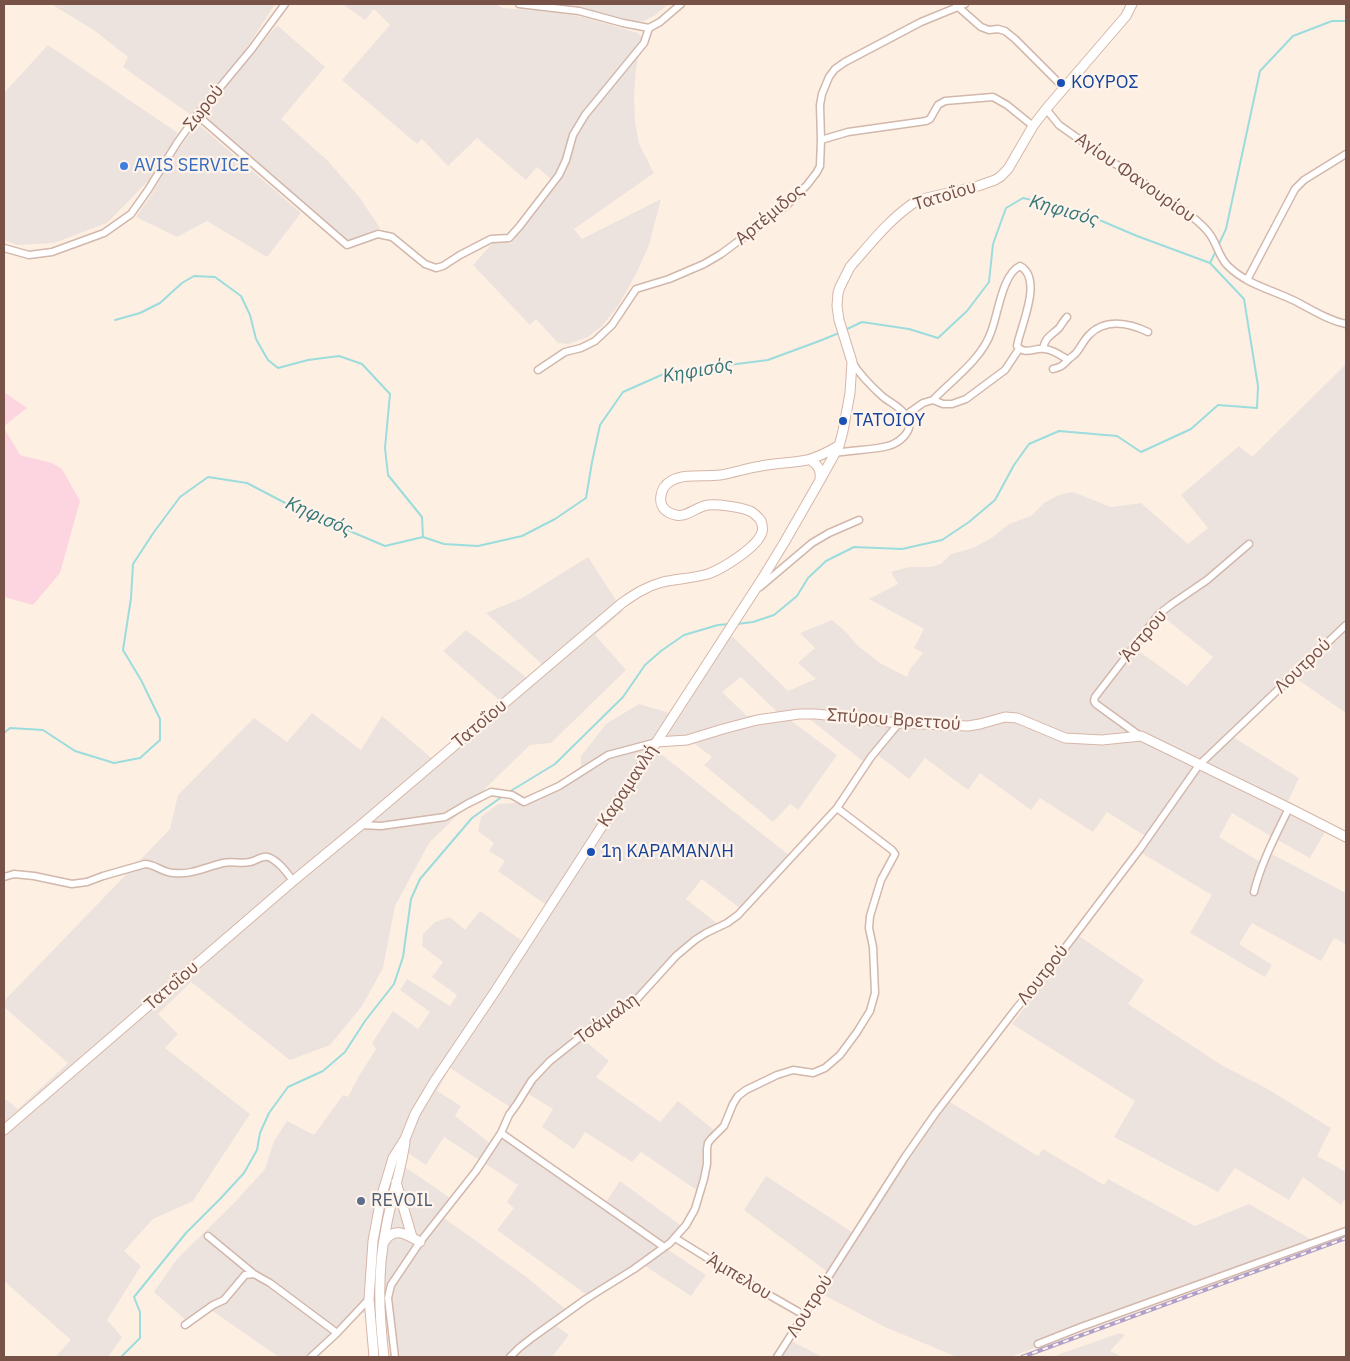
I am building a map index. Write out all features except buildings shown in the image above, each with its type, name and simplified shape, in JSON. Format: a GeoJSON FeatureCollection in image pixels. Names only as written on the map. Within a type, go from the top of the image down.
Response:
{"type":"FeatureCollection","features":[{"type":"Feature","properties":{"kind":"street","name":"Σωρού"},"geometry":{"type":"LineString","coordinates":[[4,248],[29,255],[52,252],[104,233],[131,214],[177,143],[285,4]]}},
{"type":"Feature","properties":{"kind":"street"},"geometry":{"type":"LineString","coordinates":[[519,4],[579,11],[649,28],[660,22],[681,4]]}},
{"type":"Feature","properties":{"kind":"street","name":"Τατοΐου"},"geometry":{"type":"LineString","coordinates":[[836,452],[848,407],[852,382],[852,362],[839,320],[837,306],[838,293],[850,267],[888,223],[918,200],[978,186],[1000,177],[1008,169],[1033,126],[1046,108],[1126,16],[1132,4]]}},
{"type":"Feature","properties":{"kind":"street"},"geometry":{"type":"LineString","coordinates":[[959,5],[981,27],[989,30],[998,29],[1005,31],[1064,88]]}},
{"type":"Feature","properties":{"kind":"street","name":"Αρτέμιδος"},"geometry":{"type":"LineString","coordinates":[[538,370],[565,352],[581,348],[595,341],[612,325],[636,289],[669,279],[704,264],[734,246],[787,205],[807,185],[820,166],[820,106],[822,94],[829,77],[845,62],[921,22],[959,5]]}},
{"type":"Feature","properties":{"kind":"street"},"geometry":{"type":"LineString","coordinates":[[197,116],[347,245],[378,234],[392,237],[425,264],[436,268],[490,239],[509,238],[520,227],[559,175],[566,160],[572,135],[644,43],[649,28]]}},
{"type":"Feature","properties":{"kind":"street"},"geometry":{"type":"LineString","coordinates":[[821,140],[848,132],[926,121],[930,119],[938,105],[945,101],[993,97],[1007,105],[1033,126]]}},
{"type":"Feature","properties":{"kind":"street","name":"Αγίου Φανουρίου"},"geometry":{"type":"LineString","coordinates":[[1046,108],[1059,125],[1198,222],[1210,234],[1227,265],[1247,280],[1283,295],[1339,323],[1346,324]]}},
{"type":"Feature","properties":{"kind":"street"},"geometry":{"type":"LineString","coordinates":[[1247,280],[1295,189],[1304,180],[1346,154]]}},
{"type":"Feature","properties":{"kind":"street"},"geometry":{"type":"LineString","coordinates":[[906,415],[923,403],[933,400],[983,349],[991,335],[1006,283],[1015,268],[1020,266],[1025,270],[1031,286],[1028,309],[1018,343],[1019,349],[1005,370],[966,399],[952,404],[943,404],[933,400]]}},
{"type":"Feature","properties":{"kind":"street"},"geometry":{"type":"LineString","coordinates":[[1043,348],[1047,337],[1058,329],[1067,317]]}},
{"type":"Feature","properties":{"kind":"street"},"geometry":{"type":"LineString","coordinates":[[1052,369],[1064,365],[1075,354],[1090,333],[1107,324],[1114,323],[1148,332]]}},
{"type":"Feature","properties":{"kind":"street"},"geometry":{"type":"LineString","coordinates":[[1019,349],[1027,351],[1043,348],[1057,352],[1068,360]]}},
{"type":"Feature","properties":{"kind":"street"},"geometry":{"type":"LineString","coordinates":[[836,452],[889,446],[904,438],[910,424],[906,415],[884,398],[857,370],[852,362]]}},
{"type":"Feature","properties":{"kind":"street","name":"Τατοΐου"},"geometry":{"type":"LineString","coordinates":[[4,1130],[293,881],[362,825],[622,603],[638,591],[663,582],[709,574],[718,570],[743,554],[759,538],[762,532],[761,521],[758,516],[742,509],[708,505],[689,514],[675,515],[667,512],[662,506],[661,501],[661,493],[665,485],[672,480],[680,478],[720,475],[836,452]]}},
{"type":"Feature","properties":{"kind":"street","name":"Τατοΐου"},"geometry":{"type":"LineString","coordinates":[[798,461],[812,461],[836,452]]}},
{"type":"Feature","properties":{"kind":"street","name":"Καραμανλή"},"geometry":{"type":"LineString","coordinates":[[374,1357],[369,1299],[373,1240],[381,1198],[393,1158],[405,1139],[415,1114],[784,544],[836,452]]}},
{"type":"Feature","properties":{"kind":"street"},"geometry":{"type":"LineString","coordinates":[[812,461],[818,465],[820,470],[819,482]]}},
{"type":"Feature","properties":{"kind":"street"},"geometry":{"type":"LineString","coordinates":[[753,592],[812,543],[829,533],[859,520]]}},
{"type":"Feature","properties":{"kind":"street","name":"Άστρου"},"geometry":{"type":"LineString","coordinates":[[1141,736],[1096,704],[1094,701],[1095,697],[1159,614],[1207,580],[1249,544]]}},
{"type":"Feature","properties":{"kind":"street","name":"Λουτρού"},"geometry":{"type":"LineString","coordinates":[[777,1357],[904,1157],[935,1114],[1052,965],[1200,766],[1346,624]]}},
{"type":"Feature","properties":{"kind":"street","name":"Σπύρου Βρεττού"},"geometry":{"type":"LineString","coordinates":[[657,742],[687,740],[757,720],[799,714],[816,714],[898,723],[968,726],[1011,717],[1065,738],[1102,740],[1141,736]]}},
{"type":"Feature","properties":{"kind":"street","name":"Τσάμαλη"},"geometry":{"type":"LineString","coordinates":[[395,1357],[388,1298],[389,1290],[416,1239],[476,1171],[501,1133],[526,1087],[550,1060],[599,1022],[637,999],[676,956],[695,940],[733,920],[837,808],[860,773],[898,723]]}},
{"type":"Feature","properties":{"kind":"street"},"geometry":{"type":"LineString","coordinates":[[1141,736],[1346,837]]}},
{"type":"Feature","properties":{"kind":"street"},"geometry":{"type":"LineString","coordinates":[[362,825],[380,826],[445,816],[491,792],[512,795],[524,802],[559,786],[608,754],[657,742]]}},
{"type":"Feature","properties":{"kind":"street"},"geometry":{"type":"LineString","coordinates":[[510,1357],[518,1348],[586,1299],[634,1269],[676,1238],[695,1209],[704,1179],[708,1143],[724,1126],[738,1096],[777,1075],[793,1070],[813,1073],[825,1068],[840,1055],[870,1011],[874,993],[873,948],[869,928],[870,916],[881,880],[895,854],[837,808]]}},
{"type":"Feature","properties":{"kind":"street"},"geometry":{"type":"LineString","coordinates":[[1254,892],[1266,858],[1289,808]]}},
{"type":"Feature","properties":{"kind":"street"},"geometry":{"type":"LineString","coordinates":[[4,877],[14,874],[34,876],[72,884],[87,882],[145,864],[173,874],[190,873],[223,863],[249,863],[265,857],[280,865],[293,881]]}},
{"type":"Feature","properties":{"kind":"street"},"geometry":{"type":"LineString","coordinates":[[501,1133],[664,1247]]}},
{"type":"Feature","properties":{"kind":"street","name":"Καραμανλή"},"geometry":{"type":"LineString","coordinates":[[384,1357],[380,1290],[383,1244],[405,1139]]}},
{"type":"Feature","properties":{"kind":"street"},"geometry":{"type":"LineString","coordinates":[[396,1181],[416,1239]]}},
{"type":"Feature","properties":{"kind":"street"},"geometry":{"type":"LineString","coordinates":[[1038,1344],[1346,1231]]}},
{"type":"Feature","properties":{"kind":"street"},"geometry":{"type":"LineString","coordinates":[[383,1244],[386,1239],[395,1233],[401,1232],[416,1239]]}},
{"type":"Feature","properties":{"kind":"street"},"geometry":{"type":"LineString","coordinates":[[208,1236],[254,1274],[270,1283],[337,1333]]}},
{"type":"Feature","properties":{"kind":"street","name":"Άμπελου"},"geometry":{"type":"LineString","coordinates":[[676,1238],[804,1315]]}},
{"type":"Feature","properties":{"kind":"street"},"geometry":{"type":"LineString","coordinates":[[186,1325],[213,1305],[224,1300],[246,1275],[254,1274]]}},
{"type":"Feature","properties":{"kind":"street"},"geometry":{"type":"LineString","coordinates":[[311,1357],[369,1299]]}},
{"type":"Feature","properties":{"kind":"shaded area"},"geometry":{"type":"Polygon","coordinates":[[[51,4],[275,4],[241,57],[191,115],[123,67],[128,57],[95,31],[51,4]]]}},
{"type":"Feature","properties":{"kind":"shaded area"},"geometry":{"type":"Polygon","coordinates":[[[346,4],[496,4],[503,8],[583,17],[638,33],[642,38],[636,69],[635,121],[639,144],[654,173],[574,229],[582,239],[661,199],[649,245],[636,274],[618,306],[602,326],[588,337],[568,344],[558,343],[536,319],[530,325],[473,265],[499,236],[510,244],[555,183],[537,167],[526,180],[477,138],[448,166],[422,139],[417,144],[342,80],[390,25],[374,9],[365,20],[345,6],[346,4]]]}},
{"type":"Feature","properties":{"kind":"shaded area"},"geometry":{"type":"Polygon","coordinates":[[[550,4],[669,4],[654,16],[643,21],[631,22],[584,8],[550,4]]]}},
{"type":"Feature","properties":{"kind":"shaded area"},"geometry":{"type":"Polygon","coordinates":[[[277,25],[325,67],[281,119],[328,161],[360,198],[380,228],[347,242],[202,116],[277,25]]]}},
{"type":"Feature","properties":{"kind":"shaded area"},"geometry":{"type":"Polygon","coordinates":[[[48,45],[178,133],[149,180],[107,223],[54,243],[17,245],[4,240],[4,93],[48,45]]]}},
{"type":"Feature","properties":{"kind":"shaded area"},"geometry":{"type":"Polygon","coordinates":[[[198,124],[301,213],[267,257],[207,221],[177,237],[136,217],[183,143],[198,124]]]}},
{"type":"Feature","properties":{"kind":"shaded area"},"geometry":{"type":"Polygon","coordinates":[[[1346,364],[1346,713],[1297,679],[1233,737],[1299,778],[1288,801],[1330,823],[1310,858],[1232,813],[1219,837],[1260,862],[1266,851],[1346,893],[1346,944],[1334,938],[1321,961],[1252,923],[1239,944],[1272,965],[1265,977],[1190,933],[1212,895],[1140,852],[1150,839],[1107,812],[1093,832],[1040,798],[1031,810],[980,773],[968,790],[925,758],[909,779],[878,755],[869,766],[807,717],[790,720],[837,755],[798,810],[790,804],[773,822],[704,765],[712,757],[691,741],[661,744],[657,751],[794,859],[745,912],[702,879],[686,899],[723,928],[693,946],[639,1003],[594,1029],[583,1039],[609,1061],[596,1077],[660,1122],[678,1101],[714,1130],[703,1150],[702,1171],[698,1191],[641,1152],[632,1162],[585,1132],[574,1149],[542,1127],[553,1109],[528,1094],[516,1111],[450,1068],[437,1091],[461,1106],[455,1116],[491,1144],[500,1130],[606,1202],[620,1181],[687,1230],[667,1249],[706,1275],[691,1296],[645,1266],[591,1298],[497,1230],[514,1208],[507,1202],[518,1185],[444,1137],[426,1165],[408,1153],[405,1167],[456,1202],[444,1218],[525,1276],[570,1313],[555,1325],[569,1335],[552,1357],[400,1357],[393,1311],[360,1313],[316,1357],[279,1357],[208,1308],[190,1324],[154,1292],[177,1259],[234,1203],[265,1169],[274,1141],[287,1121],[314,1135],[343,1095],[348,1097],[376,1049],[372,1043],[393,1011],[418,1029],[430,1012],[400,990],[407,979],[450,1006],[457,995],[432,977],[443,962],[422,946],[423,934],[435,922],[450,917],[465,930],[480,911],[528,945],[552,909],[498,871],[505,861],[489,851],[494,843],[478,831],[481,817],[498,804],[515,803],[559,782],[581,766],[581,756],[606,724],[639,704],[669,713],[723,632],[732,636],[788,691],[816,679],[798,663],[815,648],[800,633],[832,620],[857,645],[880,663],[907,677],[910,669],[923,653],[914,648],[924,629],[869,599],[898,584],[891,572],[909,567],[930,567],[941,564],[951,554],[973,548],[993,537],[1009,524],[1031,516],[1044,503],[1059,495],[1073,492],[1111,507],[1141,503],[1188,544],[1208,528],[1181,495],[1239,446],[1252,457],[1346,364]],[[1161,615],[1136,649],[1187,686],[1213,657],[1161,615]],[[741,677],[722,692],[747,716],[777,712],[741,677]]]}},
{"type":"Feature","properties":{"kind":"shaded area"},"geometry":{"type":"Polygon","coordinates":[[[4,392],[27,408],[4,426],[4,392]]]}},
{"type":"Feature","properties":{"kind":"shaded area"},"geometry":{"type":"Polygon","coordinates":[[[4,428],[20,455],[52,463],[62,469],[80,501],[60,573],[33,605],[4,597],[4,428]]]}},
{"type":"Feature","properties":{"kind":"shaded area"},"geometry":{"type":"Polygon","coordinates":[[[588,557],[623,611],[595,635],[626,670],[551,743],[530,745],[429,843],[395,906],[383,968],[362,1006],[330,1045],[290,1060],[191,982],[158,1014],[178,1034],[165,1048],[250,1114],[193,1201],[153,1219],[124,1251],[141,1266],[107,1320],[122,1337],[108,1357],[55,1357],[71,1340],[4,1281],[4,1098],[18,1109],[68,1063],[4,1007],[4,1001],[170,829],[178,795],[254,718],[287,742],[312,713],[361,750],[382,716],[435,761],[500,701],[443,651],[466,630],[530,680],[543,665],[486,613],[522,598],[588,557]]]}},
{"type":"Feature","properties":{"kind":"shaded area"},"geometry":{"type":"Polygon","coordinates":[[[1079,936],[1144,980],[1128,1004],[1223,1066],[1266,1088],[1331,1128],[1317,1156],[1346,1172],[1346,1197],[1341,1205],[1303,1177],[1289,1200],[1235,1168],[1218,1192],[1114,1137],[1135,1101],[1012,1024],[1079,936]]]}},
{"type":"Feature","properties":{"kind":"shaded area"},"geometry":{"type":"Polygon","coordinates":[[[950,1102],[1038,1156],[1043,1149],[1104,1185],[1108,1179],[1195,1226],[1249,1204],[1319,1244],[1010,1357],[957,1357],[885,1327],[822,1294],[833,1276],[744,1210],[766,1176],[858,1236],[912,1152],[950,1102]]]}},
{"type":"Feature","properties":{"kind":"shaded area"},"geometry":{"type":"Polygon","coordinates":[[[1120,1333],[1125,1335],[1110,1351],[1123,1357],[1058,1357],[1057,1355],[1120,1333]]]}},
{"type":"Feature","properties":{"kind":"shaded area"},"geometry":{"type":"Polygon","coordinates":[[[791,1341],[823,1357],[781,1357],[791,1341]]]}},
{"type":"Feature","properties":{"kind":"waterway","name":"Κηφισός"},"geometry":{"type":"LineString","coordinates":[[1218,246],[1226,229],[1260,71],[1293,36],[1332,21],[1346,21]]}},
{"type":"Feature","properties":{"kind":"waterway","name":"Κηφισός"},"geometry":{"type":"LineString","coordinates":[[845,330],[862,322],[909,329],[938,338],[967,311],[989,282],[993,244],[1006,208],[1023,198],[1076,210],[1137,236],[1210,263],[1216,251]]}},
{"type":"Feature","properties":{"kind":"waterway"},"geometry":{"type":"LineString","coordinates":[[737,624],[753,622],[774,615],[797,596],[808,578],[826,561],[854,547],[902,549],[942,540],[969,522],[995,500],[1014,465],[1029,444],[1059,431],[1117,436],[1141,452],[1191,429],[1218,405],[1257,408],[1258,386],[1244,299],[1210,263]]}},
{"type":"Feature","properties":{"kind":"waterway"},"geometry":{"type":"LineString","coordinates":[[115,320],[140,313],[160,303],[182,283],[194,276],[215,277],[241,296],[250,315],[256,339],[268,360],[278,368],[308,360],[339,356],[362,364],[390,394],[385,448],[388,475],[422,517],[423,537]]}},
{"type":"Feature","properties":{"kind":"waterway","name":"Κηφισός"},"geometry":{"type":"LineString","coordinates":[[4,733],[10,728],[43,730],[75,751],[114,763],[140,758],[160,740],[160,719],[141,680],[123,650],[131,598],[133,564],[180,497],[208,477],[247,483],[291,506],[385,546],[423,537],[444,544],[478,546],[522,536],[555,519],[586,498],[600,425],[623,392],[666,373],[768,360],[839,333]]}},
{"type":"Feature","properties":{"kind":"waterway"},"geometry":{"type":"LineString","coordinates":[[509,792],[555,764],[623,697],[645,665],[661,651],[684,635],[718,625],[730,624]]}},
{"type":"Feature","properties":{"kind":"waterway"},"geometry":{"type":"LineString","coordinates":[[121,1357],[140,1338],[140,1312],[134,1297],[186,1233],[244,1173],[257,1150],[260,1133],[269,1113],[288,1087],[323,1071],[345,1052],[365,1021],[394,984],[403,957],[411,899],[420,879],[472,818],[503,796]]}},
{"type":"Feature","properties":{"kind":"railway"},"geometry":{"type":"LineString","coordinates":[[1022,1357],[1346,1238]]}},
{"type":"Feature","properties":{"kind":"place","name":"ΚΟΥΡΟΣ"},"geometry":{"type":"Point","coordinates":[1061,83]}},
{"type":"Feature","properties":{"kind":"place","name":"AVIS SERVICE"},"geometry":{"type":"Point","coordinates":[124,166]}},
{"type":"Feature","properties":{"kind":"place","name":"ΤΑΤΟΙΟΥ"},"geometry":{"type":"Point","coordinates":[843,421]}},
{"type":"Feature","properties":{"kind":"place","name":"1η ΚΑΡΑΜΑΝΛΗ"},"geometry":{"type":"Point","coordinates":[591,852]}},
{"type":"Feature","properties":{"kind":"place","name":"REVOIL"},"geometry":{"type":"Point","coordinates":[361,1201]}}]}
